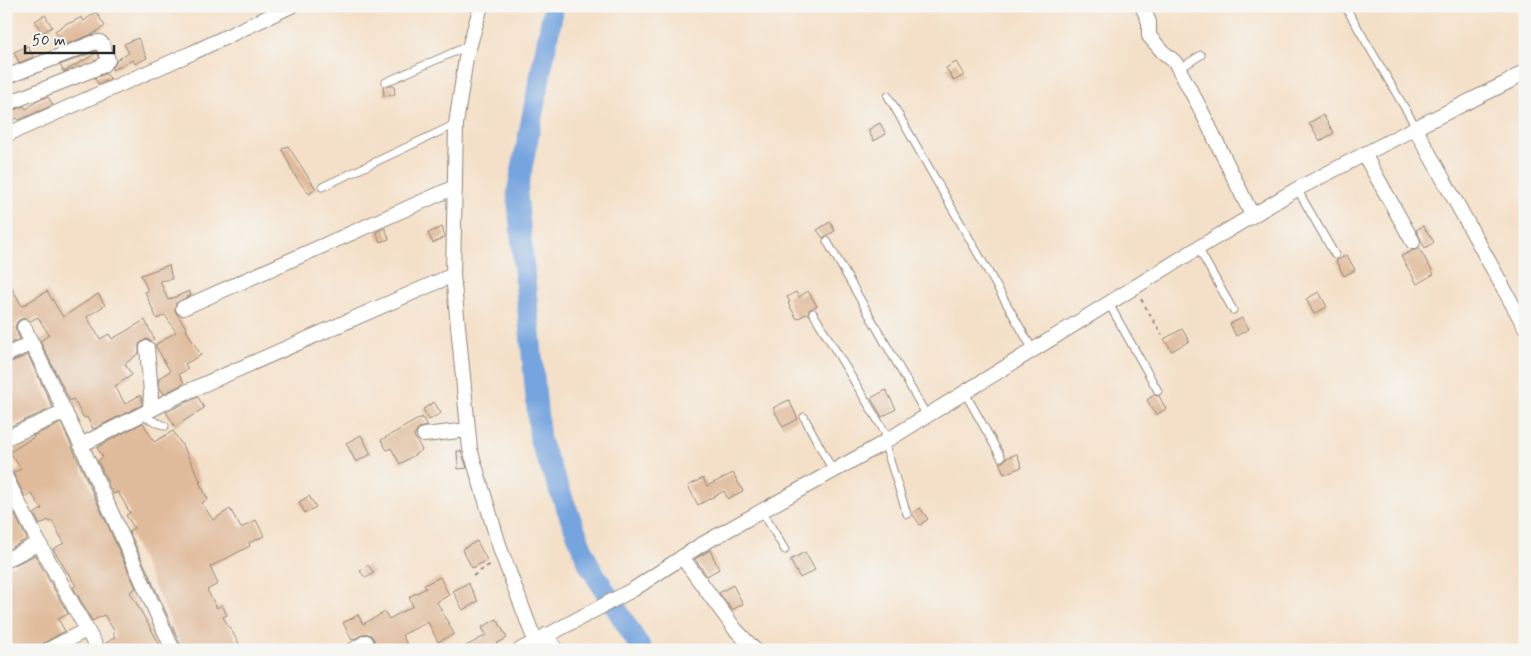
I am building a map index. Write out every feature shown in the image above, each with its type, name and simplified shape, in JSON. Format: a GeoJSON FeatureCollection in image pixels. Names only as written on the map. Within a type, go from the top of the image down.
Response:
{"type":"FeatureCollection","features":[{"type":"Feature","properties":{"kind":"street"},"geometry":{"type":"LineString","coordinates":[[6,135],[194,52],[290,6]]}},
{"type":"Feature","properties":{"kind":"street"},"geometry":{"type":"LineString","coordinates":[[481,6],[466,58],[456,124],[453,275],[470,449],[504,559],[540,638],[556,650]]}},
{"type":"Feature","properties":{"kind":"street"},"geometry":{"type":"LineString","coordinates":[[1142,6],[1149,22],[1149,36],[1175,62],[1252,215]]}},
{"type":"Feature","properties":{"kind":"street"},"geometry":{"type":"LineString","coordinates":[[6,77],[93,43],[100,42],[103,45],[108,60],[102,66],[6,104]]}},
{"type":"Feature","properties":{"kind":"street"},"geometry":{"type":"LineString","coordinates":[[520,650],[634,589],[682,557],[762,510],[834,471],[1297,189],[1415,127],[1508,82],[1525,70]]}},
{"type":"Feature","properties":{"kind":"street"},"geometry":{"type":"LineString","coordinates":[[1415,127],[1525,326]]}},
{"type":"Feature","properties":{"kind":"street"},"geometry":{"type":"LineString","coordinates":[[1364,154],[1413,242]]}},
{"type":"Feature","properties":{"kind":"street"},"geometry":{"type":"LineString","coordinates":[[183,308],[455,187]]}},
{"type":"Feature","properties":{"kind":"street"},"geometry":{"type":"LineString","coordinates":[[81,445],[184,393],[453,275]]}},
{"type":"Feature","properties":{"kind":"street"},"geometry":{"type":"LineString","coordinates":[[24,327],[81,445],[173,650]]}},
{"type":"Feature","properties":{"kind":"street"},"geometry":{"type":"LineString","coordinates":[[6,355],[32,343]]}},
{"type":"Feature","properties":{"kind":"street"},"geometry":{"type":"LineString","coordinates":[[145,412],[151,392],[147,348]]}},
{"type":"Feature","properties":{"kind":"street"},"geometry":{"type":"LineString","coordinates":[[6,438],[65,412]]}},
{"type":"Feature","properties":{"kind":"street"},"geometry":{"type":"LineString","coordinates":[[424,435],[468,430]]}},
{"type":"Feature","properties":{"kind":"street"},"geometry":{"type":"LineString","coordinates":[[6,478],[38,543],[98,650]]}},
{"type":"Feature","properties":{"kind":"street"},"geometry":{"type":"LineString","coordinates":[[6,560],[38,543]]}},
{"type":"Feature","properties":{"kind":"street"},"geometry":{"type":"LineString","coordinates":[[682,557],[735,629],[755,650]]}},
{"type":"Feature","properties":{"kind":"street"},"geometry":{"type":"LineString","coordinates":[[48,650],[86,630]]}},
{"type":"Feature","properties":{"kind":"street"},"geometry":{"type":"LineString","coordinates":[[353,650],[366,642]]}},
{"type":"Feature","properties":{"kind":"lane"},"geometry":{"type":"LineString","coordinates":[[1345,6],[1415,127]]}},
{"type":"Feature","properties":{"kind":"lane"},"geometry":{"type":"LineString","coordinates":[[386,82],[470,44]]}},
{"type":"Feature","properties":{"kind":"lane"},"geometry":{"type":"LineString","coordinates":[[1179,69],[1201,55]]}},
{"type":"Feature","properties":{"kind":"lane"},"geometry":{"type":"LineString","coordinates":[[888,96],[1033,350]]}},
{"type":"Feature","properties":{"kind":"lane"},"geometry":{"type":"LineString","coordinates":[[322,187],[456,124]]}},
{"type":"Feature","properties":{"kind":"lane"},"geometry":{"type":"LineString","coordinates":[[1297,189],[1335,255]]}},
{"type":"Feature","properties":{"kind":"lane"},"geometry":{"type":"LineString","coordinates":[[827,241],[926,416]]}},
{"type":"Feature","properties":{"kind":"lane"},"geometry":{"type":"LineString","coordinates":[[1198,248],[1233,310]]}},
{"type":"Feature","properties":{"kind":"lane"},"geometry":{"type":"LineString","coordinates":[[1109,304],[1158,391]]}},
{"type":"Feature","properties":{"kind":"lane"},"geometry":{"type":"LineString","coordinates":[[813,313],[886,440],[907,514]]}},
{"type":"Feature","properties":{"kind":"lane"},"geometry":{"type":"LineString","coordinates":[[964,392],[1001,457]]}},
{"type":"Feature","properties":{"kind":"lane"},"geometry":{"type":"LineString","coordinates":[[145,412],[165,426]]}},
{"type":"Feature","properties":{"kind":"lane"},"geometry":{"type":"LineString","coordinates":[[804,417],[834,471]]}},
{"type":"Feature","properties":{"kind":"lane"},"geometry":{"type":"LineString","coordinates":[[762,510],[785,550]]}},
{"type":"Feature","properties":{"kind":"path"},"geometry":{"type":"LineString","coordinates":[[1135,288],[1162,335]]}},
{"type":"Feature","properties":{"kind":"path"},"geometry":{"type":"LineString","coordinates":[[473,576],[490,563],[504,559]]}},
{"type":"Feature","properties":{"kind":"building"},"geometry":{"type":"Polygon","coordinates":[[[96,12],[105,26],[93,34],[64,45],[55,31],[69,22],[82,17],[84,21],[96,12]]]}},
{"type":"Feature","properties":{"kind":"building"},"geometry":{"type":"Polygon","coordinates":[[[45,15],[52,27],[42,33],[35,21],[45,15]]]}},
{"type":"Feature","properties":{"kind":"building"},"geometry":{"type":"Polygon","coordinates":[[[138,38],[147,58],[135,64],[133,60],[112,70],[117,60],[129,53],[124,44],[138,38]]]}},
{"type":"Feature","properties":{"kind":"building"},"geometry":{"type":"Polygon","coordinates":[[[28,46],[33,57],[19,63],[14,52],[28,46]]]}},
{"type":"Feature","properties":{"kind":"building"},"geometry":{"type":"Polygon","coordinates":[[[96,51],[96,53],[64,72],[60,65],[96,51]]]}},
{"type":"Feature","properties":{"kind":"building"},"geometry":{"type":"Polygon","coordinates":[[[956,62],[964,75],[954,81],[946,68],[956,62]]]}},
{"type":"Feature","properties":{"kind":"building"},"geometry":{"type":"Polygon","coordinates":[[[106,74],[111,79],[99,84],[94,78],[106,74]]]}},
{"type":"Feature","properties":{"kind":"building"},"geometry":{"type":"Polygon","coordinates":[[[394,85],[395,95],[384,96],[383,86],[394,85]]]}},
{"type":"Feature","properties":{"kind":"building"},"geometry":{"type":"Polygon","coordinates":[[[48,97],[53,105],[19,120],[17,118],[6,125],[6,113],[24,106],[26,109],[39,100],[48,97]]]}},
{"type":"Feature","properties":{"kind":"building"},"geometry":{"type":"Polygon","coordinates":[[[1323,115],[1334,133],[1320,141],[1309,123],[1323,115]]]}},
{"type":"Feature","properties":{"kind":"building"},"geometry":{"type":"Polygon","coordinates":[[[880,123],[886,134],[874,141],[868,130],[880,123]]]}},
{"type":"Feature","properties":{"kind":"building"},"geometry":{"type":"Polygon","coordinates":[[[288,146],[316,189],[309,194],[295,176],[282,149],[288,146]]]}},
{"type":"Feature","properties":{"kind":"building"},"geometry":{"type":"Polygon","coordinates":[[[830,222],[835,231],[823,238],[817,230],[830,222]]]}},
{"type":"Feature","properties":{"kind":"building"},"geometry":{"type":"Polygon","coordinates":[[[1423,226],[1434,242],[1425,248],[1416,230],[1423,226]]]}},
{"type":"Feature","properties":{"kind":"building"},"geometry":{"type":"Polygon","coordinates":[[[442,227],[445,237],[433,243],[428,233],[442,227]]]}},
{"type":"Feature","properties":{"kind":"building"},"geometry":{"type":"Polygon","coordinates":[[[385,228],[389,239],[380,242],[376,232],[385,228]]]}},
{"type":"Feature","properties":{"kind":"building"},"geometry":{"type":"Polygon","coordinates":[[[1419,248],[1434,274],[1417,284],[1401,256],[1419,248]]]}},
{"type":"Feature","properties":{"kind":"building"},"geometry":{"type":"Polygon","coordinates":[[[1347,255],[1355,270],[1344,276],[1336,261],[1347,255]]]}},
{"type":"Feature","properties":{"kind":"building"},"geometry":{"type":"Polygon","coordinates":[[[169,265],[172,279],[160,281],[168,300],[189,291],[191,295],[176,303],[175,311],[201,355],[185,364],[188,369],[179,374],[184,383],[164,394],[159,387],[159,378],[170,371],[155,345],[176,332],[165,315],[157,319],[145,292],[148,291],[141,275],[169,265]]]}},
{"type":"Feature","properties":{"kind":"building"},"geometry":{"type":"Polygon","coordinates":[[[6,278],[22,306],[47,291],[63,317],[98,294],[105,305],[87,317],[100,339],[109,334],[112,339],[145,320],[154,339],[152,341],[146,339],[139,344],[139,353],[125,364],[132,375],[115,386],[125,404],[140,395],[142,405],[93,429],[87,417],[84,418],[73,399],[70,401],[40,341],[49,335],[38,317],[30,321],[25,318],[17,322],[15,327],[20,339],[6,345],[6,278]]]}},
{"type":"Feature","properties":{"kind":"building"},"geometry":{"type":"Polygon","coordinates":[[[808,291],[817,306],[797,319],[788,303],[790,302],[787,297],[796,292],[799,297],[808,291]]]}},
{"type":"Feature","properties":{"kind":"building"},"geometry":{"type":"Polygon","coordinates":[[[1319,292],[1327,307],[1314,314],[1306,299],[1319,292]]]}},
{"type":"Feature","properties":{"kind":"building"},"geometry":{"type":"Polygon","coordinates":[[[1242,318],[1249,329],[1236,336],[1230,324],[1242,318]]]}},
{"type":"Feature","properties":{"kind":"building"},"geometry":{"type":"Polygon","coordinates":[[[1182,329],[1189,341],[1172,351],[1164,339],[1182,329]]]}},
{"type":"Feature","properties":{"kind":"building"},"geometry":{"type":"Polygon","coordinates":[[[28,355],[53,408],[6,428],[6,379],[12,376],[6,364],[28,355]]]}},
{"type":"Feature","properties":{"kind":"building"},"geometry":{"type":"Polygon","coordinates":[[[886,390],[896,409],[882,417],[871,398],[886,390]]]}},
{"type":"Feature","properties":{"kind":"building"},"geometry":{"type":"Polygon","coordinates":[[[1154,395],[1159,396],[1166,409],[1156,415],[1147,400],[1154,395]]]}},
{"type":"Feature","properties":{"kind":"building"},"geometry":{"type":"Polygon","coordinates":[[[198,397],[204,408],[175,427],[166,412],[198,397]]]}},
{"type":"Feature","properties":{"kind":"building"},"geometry":{"type":"Polygon","coordinates":[[[789,400],[798,419],[783,427],[773,408],[789,400]]]}},
{"type":"Feature","properties":{"kind":"building"},"geometry":{"type":"Polygon","coordinates":[[[434,402],[441,413],[429,420],[423,409],[434,402]]]}},
{"type":"Feature","properties":{"kind":"building"},"geometry":{"type":"Polygon","coordinates":[[[422,417],[427,426],[419,428],[414,436],[422,450],[400,464],[391,448],[387,450],[381,440],[422,417]]]}},
{"type":"Feature","properties":{"kind":"building"},"geometry":{"type":"Polygon","coordinates":[[[61,423],[136,588],[130,592],[163,650],[107,650],[105,644],[115,637],[113,633],[115,632],[104,615],[92,621],[73,587],[76,586],[53,549],[64,543],[52,521],[48,520],[40,525],[34,514],[42,509],[31,493],[25,497],[13,473],[21,469],[10,452],[33,436],[61,423]]]}},
{"type":"Feature","properties":{"kind":"building"},"geometry":{"type":"Polygon","coordinates":[[[143,423],[154,442],[173,431],[201,482],[199,482],[208,499],[202,503],[213,520],[230,509],[241,528],[256,520],[264,536],[249,543],[250,546],[210,567],[218,584],[207,590],[217,608],[222,605],[227,615],[223,617],[243,650],[184,650],[129,531],[134,528],[126,515],[130,513],[118,492],[113,494],[98,461],[103,457],[97,448],[143,423]]]}},
{"type":"Feature","properties":{"kind":"building"},"geometry":{"type":"Polygon","coordinates":[[[361,435],[371,454],[356,462],[346,443],[361,435]]]}},
{"type":"Feature","properties":{"kind":"building"},"geometry":{"type":"Polygon","coordinates":[[[457,451],[461,451],[467,468],[458,469],[457,451]]]}},
{"type":"Feature","properties":{"kind":"building"},"geometry":{"type":"Polygon","coordinates":[[[1017,454],[1022,467],[1004,474],[999,462],[1003,462],[1006,458],[1017,454]]]}},
{"type":"Feature","properties":{"kind":"building"},"geometry":{"type":"Polygon","coordinates":[[[733,473],[743,491],[728,499],[724,491],[698,505],[688,486],[703,478],[707,486],[733,473]]]}},
{"type":"Feature","properties":{"kind":"building"},"geometry":{"type":"Polygon","coordinates":[[[309,496],[316,507],[305,513],[299,502],[309,496]]]}},
{"type":"Feature","properties":{"kind":"building"},"geometry":{"type":"Polygon","coordinates":[[[6,498],[27,539],[7,550],[6,549],[6,498]]]}},
{"type":"Feature","properties":{"kind":"building"},"geometry":{"type":"Polygon","coordinates":[[[920,508],[928,519],[920,525],[912,513],[920,508]]]}},
{"type":"Feature","properties":{"kind":"building"},"geometry":{"type":"Polygon","coordinates":[[[477,541],[487,560],[472,568],[462,549],[477,541]]]}},
{"type":"Feature","properties":{"kind":"building"},"geometry":{"type":"Polygon","coordinates":[[[710,550],[719,569],[707,576],[695,559],[710,550]]]}},
{"type":"Feature","properties":{"kind":"building"},"geometry":{"type":"Polygon","coordinates":[[[805,552],[815,570],[800,578],[790,560],[805,552]]]}},
{"type":"Feature","properties":{"kind":"building"},"geometry":{"type":"Polygon","coordinates":[[[35,555],[68,614],[58,619],[65,631],[44,643],[39,650],[6,650],[6,646],[10,643],[6,636],[6,569],[35,555]]]}},
{"type":"Feature","properties":{"kind":"building"},"geometry":{"type":"Polygon","coordinates":[[[368,565],[374,573],[366,578],[360,571],[368,565]]]}},
{"type":"Feature","properties":{"kind":"building"},"geometry":{"type":"Polygon","coordinates":[[[440,577],[449,595],[437,602],[454,634],[438,642],[428,622],[402,635],[410,650],[370,650],[375,641],[371,635],[366,633],[352,640],[343,623],[358,615],[363,624],[385,612],[389,619],[413,606],[409,597],[426,588],[424,585],[440,577]]]}},
{"type":"Feature","properties":{"kind":"building"},"geometry":{"type":"Polygon","coordinates":[[[468,583],[478,601],[463,610],[453,591],[468,583]]]}},
{"type":"Feature","properties":{"kind":"building"},"geometry":{"type":"Polygon","coordinates":[[[733,585],[743,604],[732,610],[719,593],[733,585]]]}},
{"type":"Feature","properties":{"kind":"building"},"geometry":{"type":"Polygon","coordinates":[[[497,619],[507,638],[485,650],[459,650],[486,635],[482,627],[497,619]]]}},
{"type":"Feature","properties":{"kind":"waterway"},"geometry":{"type":"LineString","coordinates":[[554,6],[517,193],[540,441],[589,565],[642,650]]}}]}
